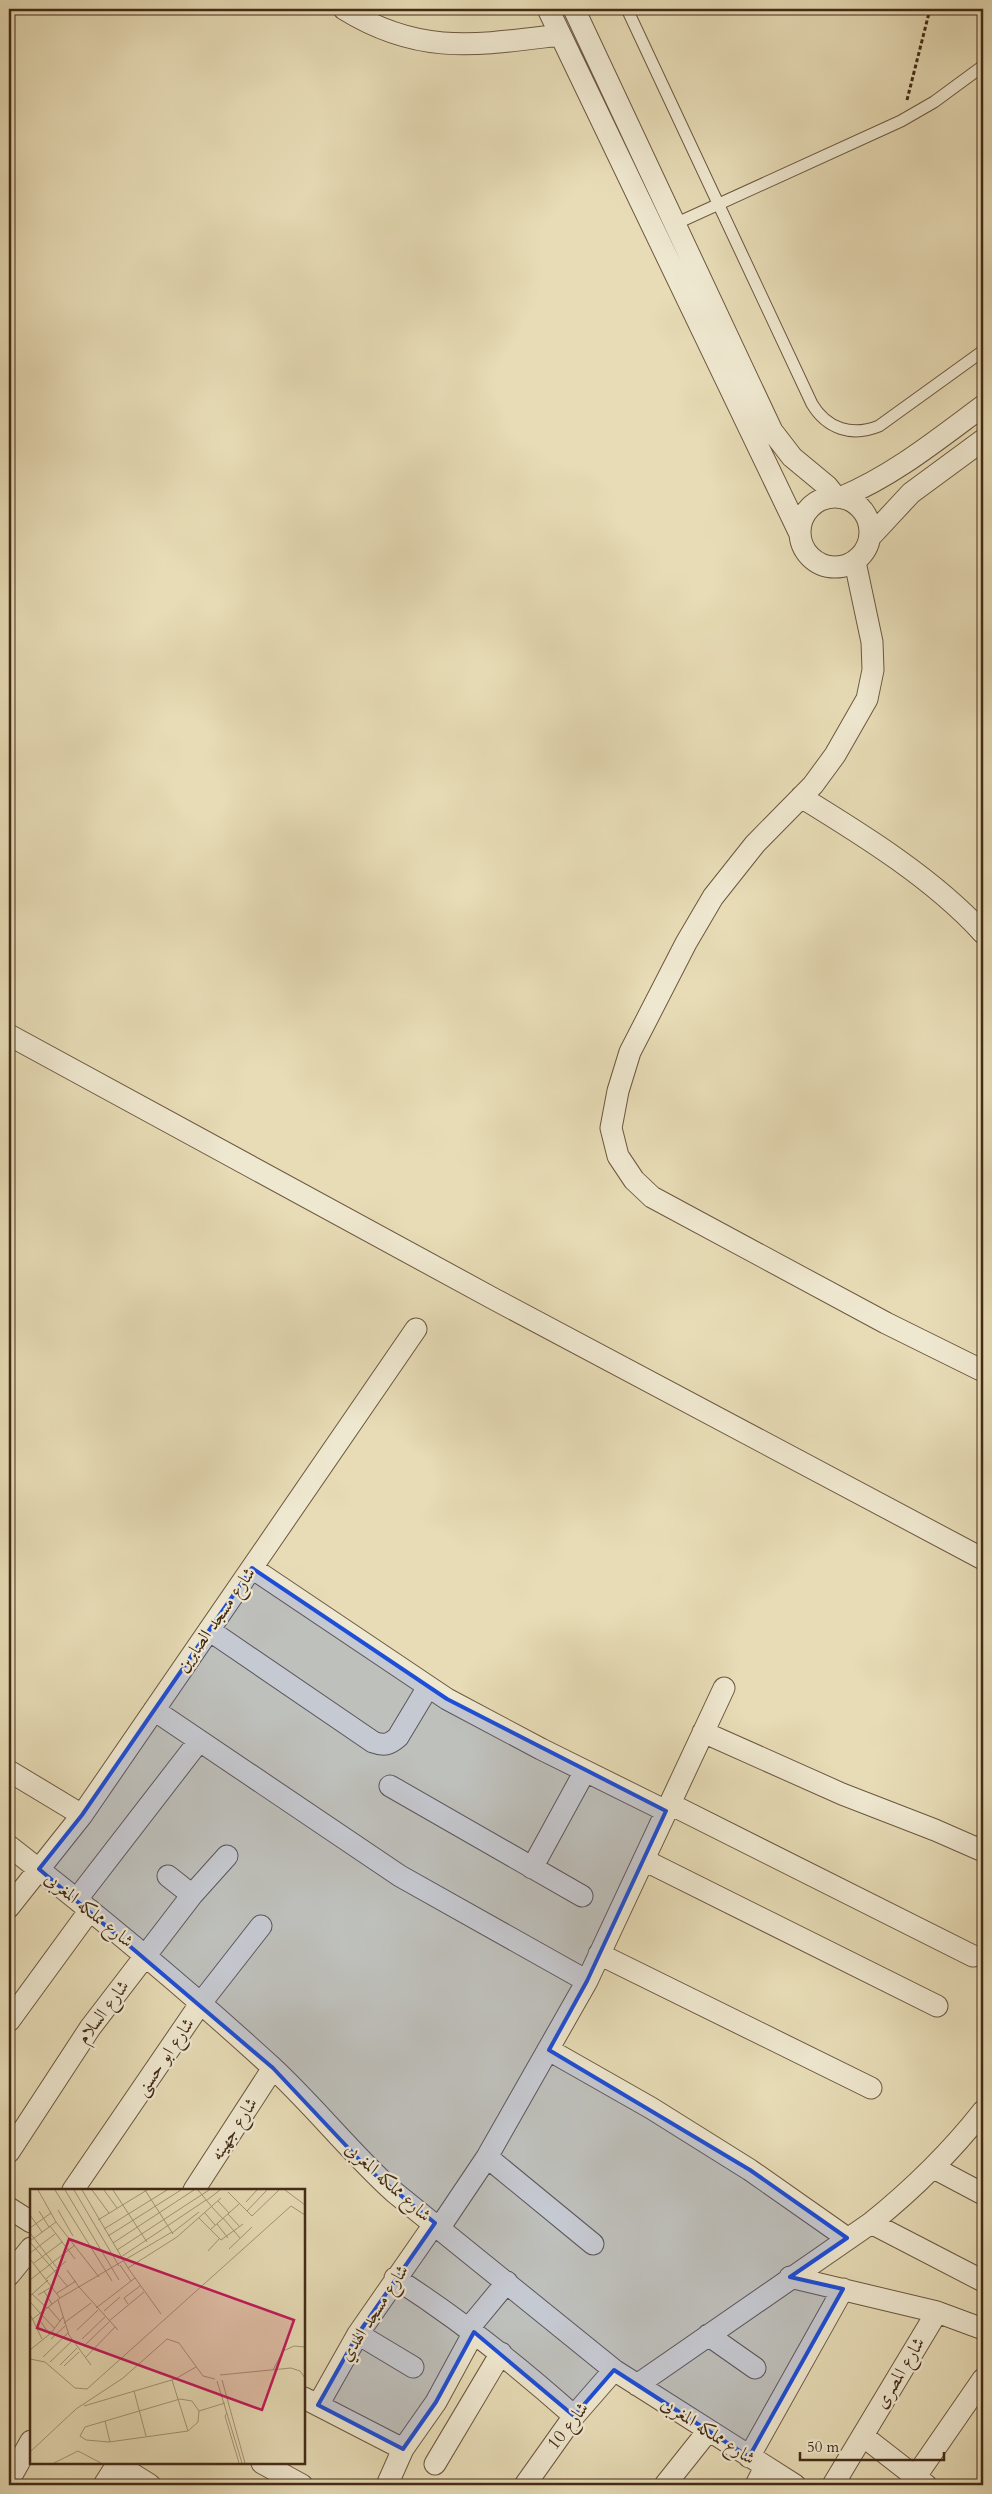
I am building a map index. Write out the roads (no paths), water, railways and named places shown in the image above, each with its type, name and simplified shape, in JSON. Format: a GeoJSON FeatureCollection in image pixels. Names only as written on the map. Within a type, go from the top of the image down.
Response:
{"type":"FeatureCollection","features":[{"type":"Feature","properties":{"kind":"street"},"geometry":{"type":"LineString","coordinates":[[344,9],[380,28],[404,36],[445,44],[478,45],[560,35]]}},
{"type":"Feature","properties":{"kind":"street"},"geometry":{"type":"LineString","coordinates":[[548,9],[800,534],[807,554],[824,566],[845,566],[855,562],[868,546],[871,536],[896,506],[983,440]]}},
{"type":"Feature","properties":{"kind":"street"},"geometry":{"type":"LineString","coordinates":[[574,9],[772,431],[792,457],[838,497],[860,506],[866,515],[871,536]]}},
{"type":"Feature","properties":{"kind":"street"},"geometry":{"type":"LineString","coordinates":[[800,534],[801,524],[810,508],[817,502],[865,487],[901,467],[983,406]]}},
{"type":"Feature","properties":{"kind":"street"},"geometry":{"type":"LineString","coordinates":[[855,562],[872,642],[873,670],[867,699],[835,756],[801,797],[755,844],[714,897],[664,984],[630,1052],[618,1091],[611,1128],[618,1156],[634,1180],[652,1197],[886,1323],[983,1371]]}},
{"type":"Feature","properties":{"kind":"street"},"geometry":{"type":"LineString","coordinates":[[801,797],[844,823],[902,864],[965,912],[983,933]]}},
{"type":"Feature","properties":{"kind":"street"},"geometry":{"type":"LineString","coordinates":[[9,1035],[494,1299],[983,1559]]}},
{"type":"Feature","properties":{"kind":"street","name":"شارع مسجد الصابرين"},"geometry":{"type":"LineString","coordinates":[[9,1906],[82,1815],[416,1329]]}},
{"type":"Feature","properties":{"kind":"street"},"geometry":{"type":"LineString","coordinates":[[252,1568],[428,1687],[501,1729],[973,1956]]}},
{"type":"Feature","properties":{"kind":"street"},"geometry":{"type":"LineString","coordinates":[[209,1630],[373,1742],[383,1746],[392,1743],[398,1737],[428,1687]]}},
{"type":"Feature","properties":{"kind":"street","name":"شارع مسجد الهدي"},"geometry":{"type":"LineString","coordinates":[[311,2402],[395,2278],[487,2157],[549,2050],[587,1981],[724,1688]]}},
{"type":"Feature","properties":{"kind":"street"},"geometry":{"type":"LineString","coordinates":[[154,1710],[400,1876],[587,1981]]}},
{"type":"Feature","properties":{"kind":"street"},"geometry":{"type":"LineString","coordinates":[[703,1732],[849,1798],[936,1830],[983,1851]]}},
{"type":"Feature","properties":{"kind":"street"},"geometry":{"type":"LineString","coordinates":[[9,2021],[84,1904],[199,1741]]}},
{"type":"Feature","properties":{"kind":"street"},"geometry":{"type":"LineString","coordinates":[[9,1771],[82,1815]]}},
{"type":"Feature","properties":{"kind":"street"},"geometry":{"type":"LineString","coordinates":[[532,1868],[585,1771]]}},
{"type":"Feature","properties":{"kind":"street"},"geometry":{"type":"LineString","coordinates":[[390,1786],[582,1896]]}},
{"type":"Feature","properties":{"kind":"street","name":"شارع مملكه المغربى"},"geometry":{"type":"LineString","coordinates":[[9,1846],[84,1904],[274,2068],[368,2169],[614,2370],[708,2431],[757,2470],[795,2485]]}},
{"type":"Feature","properties":{"kind":"street","name":"شارع السلام"},"geometry":{"type":"LineString","coordinates":[[9,2152],[90,2028],[192,1895],[227,1856]]}},
{"type":"Feature","properties":{"kind":"street"},"geometry":{"type":"LineString","coordinates":[[644,1860],[938,2006]]}},
{"type":"Feature","properties":{"kind":"street"},"geometry":{"type":"LineString","coordinates":[[168,1876],[192,1895]]}},
{"type":"Feature","properties":{"kind":"street","name":"شارع ابو حسنى"},"geometry":{"type":"LineString","coordinates":[[74,2189],[200,2004],[261,1926]]}},
{"type":"Feature","properties":{"kind":"street"},"geometry":{"type":"LineString","coordinates":[[599,1954],[871,2088]]}},
{"type":"Feature","properties":{"kind":"street"},"geometry":{"type":"LineString","coordinates":[[549,2050],[651,2108],[750,2170],[847,2238]]}},
{"type":"Feature","properties":{"kind":"street","name":"شارع جهينه"},"geometry":{"type":"LineString","coordinates":[[195,2189],[274,2068]]}},
{"type":"Feature","properties":{"kind":"street"},"geometry":{"type":"LineString","coordinates":[[637,2385],[870,2223],[904,2196],[934,2168],[983,2111]]}},
{"type":"Feature","properties":{"kind":"street"},"geometry":{"type":"LineString","coordinates":[[487,2157],[593,2244]]}},
{"type":"Feature","properties":{"kind":"street"},"geometry":{"type":"LineString","coordinates":[[934,2168],[983,2194]]}},
{"type":"Feature","properties":{"kind":"street"},"geometry":{"type":"LineString","coordinates":[[9,2208],[30,2221]]}},
{"type":"Feature","properties":{"kind":"street"},"geometry":{"type":"LineString","coordinates":[[870,2223],[983,2281]]}},
{"type":"Feature","properties":{"kind":"street"},"geometry":{"type":"LineString","coordinates":[[9,2275],[30,2249]]}},
{"type":"Feature","properties":{"kind":"street"},"geometry":{"type":"LineString","coordinates":[[790,2277],[937,2312],[983,2329]]}},
{"type":"Feature","properties":{"kind":"street"},"geometry":{"type":"LineString","coordinates":[[395,2278],[501,2353],[574,2416]]}},
{"type":"Feature","properties":{"kind":"street"},"geometry":{"type":"LineString","coordinates":[[387,2485],[403,2449],[436,2402],[471,2330],[507,2282]]}},
{"type":"Feature","properties":{"kind":"street"},"geometry":{"type":"LineString","coordinates":[[757,2470],[843,2290]]}},
{"type":"Feature","properties":{"kind":"street","name":"شارع المصرى"},"geometry":{"type":"LineString","coordinates":[[833,2485],[937,2312]]}},
{"type":"Feature","properties":{"kind":"street"},"geometry":{"type":"LineString","coordinates":[[358,2334],[413,2367]]}},
{"type":"Feature","properties":{"kind":"street"},"geometry":{"type":"LineString","coordinates":[[708,2335],[755,2368]]}},
{"type":"Feature","properties":{"kind":"street"},"geometry":{"type":"LineString","coordinates":[[435,2464],[501,2353]]}},
{"type":"Feature","properties":{"kind":"street","name":"شارع 10"},"geometry":{"type":"LineString","coordinates":[[525,2485],[574,2416],[614,2370]]}},
{"type":"Feature","properties":{"kind":"street"},"geometry":{"type":"LineString","coordinates":[[863,2436],[921,2481],[983,2379]]}},
{"type":"Feature","properties":{"kind":"street"},"geometry":{"type":"LineString","coordinates":[[311,2402],[403,2449]]}},
{"type":"Feature","properties":{"kind":"street"},"geometry":{"type":"LineString","coordinates":[[666,2485],[708,2431]]}},
{"type":"Feature","properties":{"kind":"street"},"geometry":{"type":"LineString","coordinates":[[9,2480],[30,2443]]}},
{"type":"Feature","properties":{"kind":"street"},"geometry":{"type":"LineString","coordinates":[[104,2485],[116,2464]]}},
{"type":"Feature","properties":{"kind":"street"},"geometry":{"type":"LineString","coordinates":[[118,2464],[150,2485]]}},
{"type":"Feature","properties":{"kind":"street"},"geometry":{"type":"LineString","coordinates":[[264,2464],[302,2485]]}},
{"type":"Feature","properties":{"kind":"lane"},"geometry":{"type":"LineString","coordinates":[[627,9],[812,404],[823,419],[840,429],[860,432],[879,426],[983,351]]}},
{"type":"Feature","properties":{"kind":"lane"},"geometry":{"type":"LineString","coordinates":[[675,224],[901,121],[934,102],[983,66]]}}]}
